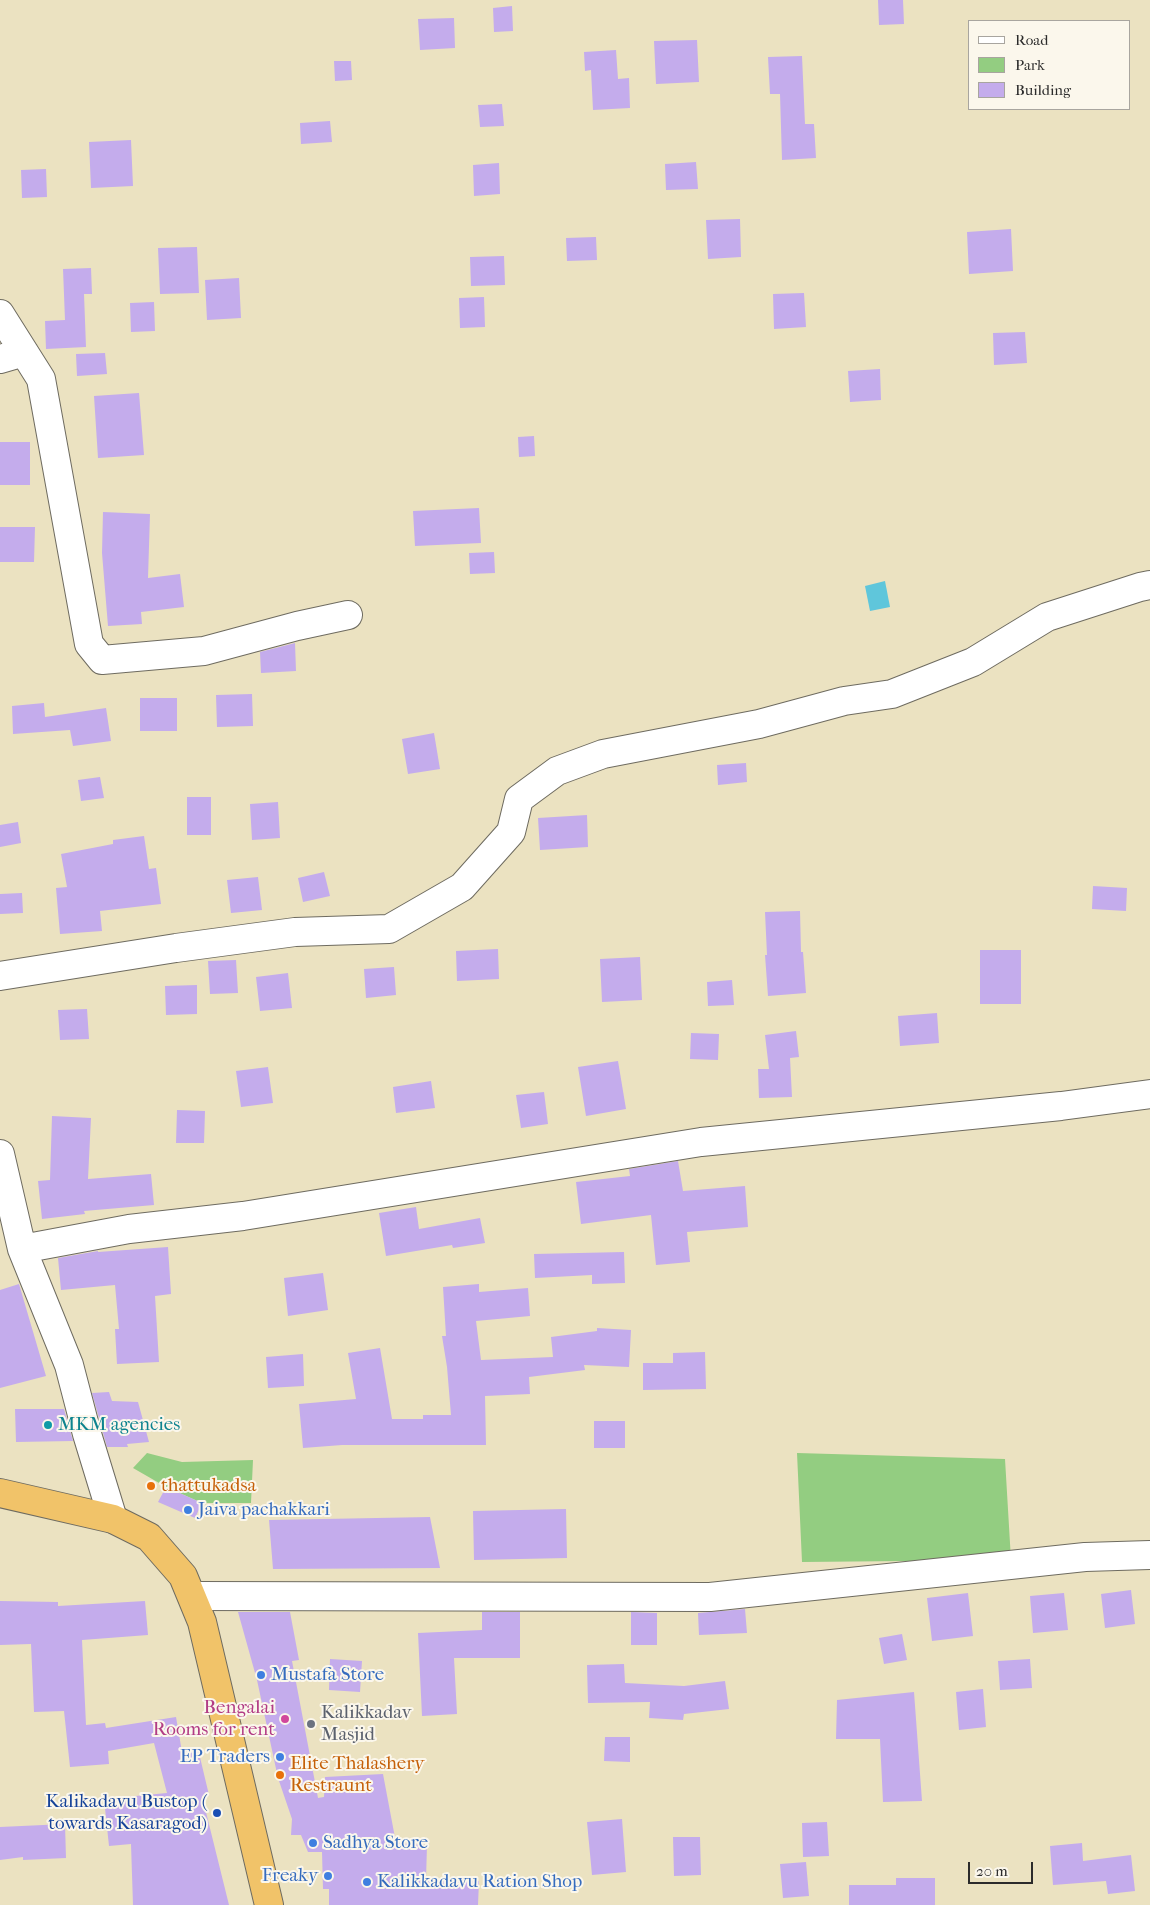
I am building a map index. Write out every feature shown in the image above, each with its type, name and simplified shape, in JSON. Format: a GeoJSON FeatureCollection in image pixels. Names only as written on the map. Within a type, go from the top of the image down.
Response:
{"type":"FeatureCollection","features":[{"type":"Feature","properties":{"kind":"highway"},"geometry":{"type":"LineString","coordinates":[[0,1493],[113,1519],[148,1538],[183,1576],[202,1622],[269,1905]]}},
{"type":"Feature","properties":{"kind":"street"},"geometry":{"type":"LineString","coordinates":[[0,314],[12,355],[41,379],[89,644],[102,660],[204,651],[297,626],[348,615]]}},
{"type":"Feature","properties":{"kind":"street"},"geometry":{"type":"LineString","coordinates":[[0,976],[176,948],[295,932],[390,928],[462,887],[511,832],[519,798],[556,770],[603,754],[759,724],[844,701],[892,694],[973,662],[1047,616],[1150,585]]}},
{"type":"Feature","properties":{"kind":"street"},"geometry":{"type":"LineString","coordinates":[[22,1249],[129,1229],[252,1215],[701,1142],[1061,1106],[1150,1094]]}},
{"type":"Feature","properties":{"kind":"street"},"geometry":{"type":"LineString","coordinates":[[0,1154],[22,1249],[69,1365],[87,1434],[113,1519]]}},
{"type":"Feature","properties":{"kind":"street"},"geometry":{"type":"LineString","coordinates":[[192,1596],[710,1597],[1085,1557],[1150,1556]]}},
{"type":"Feature","properties":{"kind":"green space"},"geometry":{"type":"Polygon","coordinates":[[[147,1453],[182,1462],[253,1460],[251,1503],[202,1503],[166,1487],[133,1468],[147,1453]]]}},
{"type":"Feature","properties":{"kind":"green space"},"geometry":{"type":"Polygon","coordinates":[[[797,1453],[1005,1459],[1011,1560],[802,1562],[797,1453]]]}},
{"type":"Feature","properties":{"kind":"water"},"geometry":{"type":"Polygon","coordinates":[[[885,581],[890,607],[870,611],[865,586],[885,581]]]}},
{"type":"Feature","properties":{"kind":"building"},"geometry":{"type":"Polygon","coordinates":[[[878,0],[903,0],[904,24],[879,25],[878,0]]]}},
{"type":"Feature","properties":{"kind":"building"},"geometry":{"type":"Polygon","coordinates":[[[512,6],[513,31],[494,32],[493,8],[512,6]]]}},
{"type":"Feature","properties":{"kind":"building"},"geometry":{"type":"Polygon","coordinates":[[[454,18],[455,48],[420,50],[418,19],[454,18]]]}},
{"type":"Feature","properties":{"kind":"building"},"geometry":{"type":"Polygon","coordinates":[[[697,40],[699,82],[656,84],[654,41],[697,40]]]}},
{"type":"Feature","properties":{"kind":"building"},"geometry":{"type":"Polygon","coordinates":[[[616,50],[618,79],[629,78],[630,108],[593,110],[591,70],[585,71],[584,52],[616,50]]]}},
{"type":"Feature","properties":{"kind":"building"},"geometry":{"type":"Polygon","coordinates":[[[802,56],[805,124],[814,124],[816,158],[782,160],[780,94],[770,94],[768,57],[802,56]]]}},
{"type":"Feature","properties":{"kind":"building"},"geometry":{"type":"Polygon","coordinates":[[[334,61],[351,61],[352,80],[335,81],[334,61]]]}},
{"type":"Feature","properties":{"kind":"building"},"geometry":{"type":"Polygon","coordinates":[[[502,104],[504,126],[480,127],[478,105],[502,104]]]}},
{"type":"Feature","properties":{"kind":"building"},"geometry":{"type":"Polygon","coordinates":[[[330,121],[332,142],[301,144],[300,123],[330,121]]]}},
{"type":"Feature","properties":{"kind":"building"},"geometry":{"type":"Polygon","coordinates":[[[131,140],[133,186],[91,188],[89,142],[131,140]]]}},
{"type":"Feature","properties":{"kind":"building"},"geometry":{"type":"Polygon","coordinates":[[[696,162],[698,189],[666,190],[665,164],[696,162]]]}},
{"type":"Feature","properties":{"kind":"building"},"geometry":{"type":"Polygon","coordinates":[[[499,163],[500,194],[474,196],[473,165],[499,163]]]}},
{"type":"Feature","properties":{"kind":"building"},"geometry":{"type":"Polygon","coordinates":[[[46,169],[47,197],[22,198],[21,170],[46,169]]]}},
{"type":"Feature","properties":{"kind":"building"},"geometry":{"type":"Polygon","coordinates":[[[740,219],[741,257],[708,259],[706,220],[740,219]]]}},
{"type":"Feature","properties":{"kind":"building"},"geometry":{"type":"Polygon","coordinates":[[[1011,229],[1013,271],[969,274],[967,232],[1011,229]]]}},
{"type":"Feature","properties":{"kind":"building"},"geometry":{"type":"Polygon","coordinates":[[[596,237],[597,260],[567,261],[566,238],[596,237]]]}},
{"type":"Feature","properties":{"kind":"building"},"geometry":{"type":"Polygon","coordinates":[[[197,247],[199,293],[160,294],[158,248],[197,247]]]}},
{"type":"Feature","properties":{"kind":"building"},"geometry":{"type":"Polygon","coordinates":[[[504,256],[505,285],[471,286],[470,257],[504,256]]]}},
{"type":"Feature","properties":{"kind":"building"},"geometry":{"type":"Polygon","coordinates":[[[91,268],[92,294],[84,294],[86,347],[46,349],[45,321],[65,320],[63,269],[91,268]]]}},
{"type":"Feature","properties":{"kind":"building"},"geometry":{"type":"Polygon","coordinates":[[[239,278],[241,318],[207,320],[205,280],[239,278]]]}},
{"type":"Feature","properties":{"kind":"building"},"geometry":{"type":"Polygon","coordinates":[[[804,293],[806,327],[774,329],[773,294],[804,293]]]}},
{"type":"Feature","properties":{"kind":"building"},"geometry":{"type":"Polygon","coordinates":[[[484,297],[485,327],[460,328],[459,298],[484,297]]]}},
{"type":"Feature","properties":{"kind":"building"},"geometry":{"type":"Polygon","coordinates":[[[154,302],[155,331],[131,332],[130,303],[154,302]]]}},
{"type":"Feature","properties":{"kind":"building"},"geometry":{"type":"Polygon","coordinates":[[[1025,332],[1027,363],[994,365],[993,333],[1025,332]]]}},
{"type":"Feature","properties":{"kind":"building"},"geometry":{"type":"Polygon","coordinates":[[[105,353],[107,374],[77,376],[76,354],[105,353]]]}},
{"type":"Feature","properties":{"kind":"building"},"geometry":{"type":"Polygon","coordinates":[[[880,369],[881,400],[850,402],[848,371],[880,369]]]}},
{"type":"Feature","properties":{"kind":"building"},"geometry":{"type":"Polygon","coordinates":[[[139,393],[144,455],[98,458],[94,396],[139,393]]]}},
{"type":"Feature","properties":{"kind":"building"},"geometry":{"type":"Polygon","coordinates":[[[534,436],[535,456],[519,457],[518,437],[534,436]]]}},
{"type":"Feature","properties":{"kind":"building"},"geometry":{"type":"Polygon","coordinates":[[[0,442],[30,442],[30,485],[0,485],[0,442]]]}},
{"type":"Feature","properties":{"kind":"building"},"geometry":{"type":"Polygon","coordinates":[[[479,508],[481,543],[415,546],[413,511],[479,508]]]}},
{"type":"Feature","properties":{"kind":"building"},"geometry":{"type":"Polygon","coordinates":[[[103,512],[150,514],[148,578],[180,574],[184,607],[141,612],[142,624],[108,626],[102,553],[103,512]]]}},
{"type":"Feature","properties":{"kind":"building"},"geometry":{"type":"Polygon","coordinates":[[[0,527],[35,527],[34,562],[0,562],[0,527]]]}},
{"type":"Feature","properties":{"kind":"building"},"geometry":{"type":"Polygon","coordinates":[[[494,552],[495,573],[470,574],[469,553],[494,552]]]}},
{"type":"Feature","properties":{"kind":"building"},"geometry":{"type":"Polygon","coordinates":[[[295,643],[296,671],[261,673],[260,652],[295,643]]]}},
{"type":"Feature","properties":{"kind":"building"},"geometry":{"type":"Polygon","coordinates":[[[252,694],[253,726],[217,727],[216,695],[252,694]]]}},
{"type":"Feature","properties":{"kind":"building"},"geometry":{"type":"Polygon","coordinates":[[[140,698],[177,698],[177,731],[140,731],[140,698]]]}},
{"type":"Feature","properties":{"kind":"building"},"geometry":{"type":"Polygon","coordinates":[[[44,703],[45,717],[106,708],[111,741],[73,746],[70,730],[13,734],[12,706],[44,703]]]}},
{"type":"Feature","properties":{"kind":"building"},"geometry":{"type":"Polygon","coordinates":[[[434,733],[440,769],[408,774],[402,739],[434,733]]]}},
{"type":"Feature","properties":{"kind":"building"},"geometry":{"type":"Polygon","coordinates":[[[746,763],[747,782],[718,785],[717,765],[746,763]]]}},
{"type":"Feature","properties":{"kind":"building"},"geometry":{"type":"Polygon","coordinates":[[[100,777],[104,798],[81,801],[78,780],[100,777]]]}},
{"type":"Feature","properties":{"kind":"building"},"geometry":{"type":"Polygon","coordinates":[[[187,797],[211,797],[211,835],[187,835],[187,797]]]}},
{"type":"Feature","properties":{"kind":"building"},"geometry":{"type":"Polygon","coordinates":[[[278,802],[280,838],[252,840],[250,804],[278,802]]]}},
{"type":"Feature","properties":{"kind":"building"},"geometry":{"type":"Polygon","coordinates":[[[587,815],[588,847],[540,850],[538,818],[587,815]]]}},
{"type":"Feature","properties":{"kind":"building"},"geometry":{"type":"Polygon","coordinates":[[[18,822],[21,843],[0,847],[0,825],[18,822]]]}},
{"type":"Feature","properties":{"kind":"building"},"geometry":{"type":"Polygon","coordinates":[[[144,836],[149,869],[156,868],[161,904],[100,911],[102,931],[60,934],[56,888],[67,887],[61,854],[113,844],[113,840],[144,836]]]}},
{"type":"Feature","properties":{"kind":"building"},"geometry":{"type":"Polygon","coordinates":[[[324,872],[330,896],[303,902],[298,878],[324,872]]]}},
{"type":"Feature","properties":{"kind":"building"},"geometry":{"type":"Polygon","coordinates":[[[258,877],[262,910],[231,913],[227,880],[258,877]]]}},
{"type":"Feature","properties":{"kind":"building"},"geometry":{"type":"Polygon","coordinates":[[[1093,886],[1127,888],[1126,911],[1092,909],[1093,886]]]}},
{"type":"Feature","properties":{"kind":"building"},"geometry":{"type":"Polygon","coordinates":[[[22,893],[23,913],[0,914],[0,894],[22,893]]]}},
{"type":"Feature","properties":{"kind":"building"},"geometry":{"type":"Polygon","coordinates":[[[800,911],[801,952],[803,952],[806,993],[768,996],[765,955],[767,955],[765,912],[800,911]]]}},
{"type":"Feature","properties":{"kind":"building"},"geometry":{"type":"Polygon","coordinates":[[[498,949],[499,979],[457,981],[456,951],[498,949]]]}},
{"type":"Feature","properties":{"kind":"building"},"geometry":{"type":"Polygon","coordinates":[[[980,950],[1021,950],[1021,1004],[980,1004],[980,950]]]}},
{"type":"Feature","properties":{"kind":"building"},"geometry":{"type":"Polygon","coordinates":[[[640,957],[642,1000],[602,1002],[600,959],[640,957]]]}},
{"type":"Feature","properties":{"kind":"building"},"geometry":{"type":"Polygon","coordinates":[[[236,960],[238,993],[210,994],[208,961],[236,960]]]}},
{"type":"Feature","properties":{"kind":"building"},"geometry":{"type":"Polygon","coordinates":[[[394,967],[396,995],[366,998],[364,969],[394,967]]]}},
{"type":"Feature","properties":{"kind":"building"},"geometry":{"type":"Polygon","coordinates":[[[288,973],[292,1008],[260,1011],[256,977],[288,973]]]}},
{"type":"Feature","properties":{"kind":"building"},"geometry":{"type":"Polygon","coordinates":[[[732,980],[734,1005],[708,1006],[707,982],[732,980]]]}},
{"type":"Feature","properties":{"kind":"building"},"geometry":{"type":"Polygon","coordinates":[[[197,985],[197,1014],[166,1015],[165,986],[197,985]]]}},
{"type":"Feature","properties":{"kind":"building"},"geometry":{"type":"Polygon","coordinates":[[[87,1009],[89,1039],[60,1040],[58,1010],[87,1009]]]}},
{"type":"Feature","properties":{"kind":"building"},"geometry":{"type":"Polygon","coordinates":[[[937,1013],[939,1043],[900,1046],[898,1016],[937,1013]]]}},
{"type":"Feature","properties":{"kind":"building"},"geometry":{"type":"Polygon","coordinates":[[[796,1031],[799,1057],[790,1058],[792,1097],[759,1098],[758,1069],[769,1069],[765,1035],[796,1031]]]}},
{"type":"Feature","properties":{"kind":"building"},"geometry":{"type":"Polygon","coordinates":[[[691,1033],[719,1034],[718,1060],[690,1059],[691,1033]]]}},
{"type":"Feature","properties":{"kind":"building"},"geometry":{"type":"Polygon","coordinates":[[[618,1061],[626,1109],[586,1116],[578,1067],[618,1061]]]}},
{"type":"Feature","properties":{"kind":"building"},"geometry":{"type":"Polygon","coordinates":[[[268,1067],[273,1103],[241,1107],[236,1071],[268,1067]]]}},
{"type":"Feature","properties":{"kind":"building"},"geometry":{"type":"Polygon","coordinates":[[[431,1081],[435,1108],[396,1113],[393,1087],[431,1081]]]}},
{"type":"Feature","properties":{"kind":"building"},"geometry":{"type":"Polygon","coordinates":[[[544,1092],[548,1124],[521,1128],[516,1095],[544,1092]]]}},
{"type":"Feature","properties":{"kind":"building"},"geometry":{"type":"Polygon","coordinates":[[[177,1110],[205,1111],[204,1143],[176,1143],[177,1110]]]}},
{"type":"Feature","properties":{"kind":"building"},"geometry":{"type":"Polygon","coordinates":[[[52,1116],[91,1118],[88,1179],[151,1174],[154,1205],[84,1211],[85,1214],[42,1219],[38,1181],[50,1180],[52,1116]]]}},
{"type":"Feature","properties":{"kind":"building"},"geometry":{"type":"Polygon","coordinates":[[[678,1161],[683,1191],[745,1186],[748,1227],[687,1232],[690,1262],[656,1265],[651,1215],[581,1224],[576,1182],[630,1176],[629,1169],[678,1161]]]}},
{"type":"Feature","properties":{"kind":"building"},"geometry":{"type":"Polygon","coordinates":[[[416,1207],[419,1229],[480,1218],[485,1243],[453,1248],[452,1245],[386,1256],[379,1213],[416,1207]]]}},
{"type":"Feature","properties":{"kind":"building"},"geometry":{"type":"Polygon","coordinates":[[[168,1247],[171,1294],[155,1296],[159,1362],[117,1364],[115,1329],[119,1329],[115,1285],[61,1290],[58,1258],[98,1251],[168,1247]]]}},
{"type":"Feature","properties":{"kind":"building"},"geometry":{"type":"Polygon","coordinates":[[[624,1252],[625,1283],[592,1284],[592,1275],[535,1278],[534,1254],[624,1252]]]}},
{"type":"Feature","properties":{"kind":"building"},"geometry":{"type":"Polygon","coordinates":[[[323,1273],[328,1310],[288,1316],[284,1278],[323,1273]]]}},
{"type":"Feature","properties":{"kind":"building"},"geometry":{"type":"Polygon","coordinates":[[[19,1284],[46,1376],[0,1388],[0,1290],[19,1284]]]}},
{"type":"Feature","properties":{"kind":"building"},"geometry":{"type":"Polygon","coordinates":[[[479,1284],[479,1292],[528,1288],[530,1316],[476,1321],[481,1360],[553,1357],[551,1337],[597,1331],[597,1328],[631,1330],[629,1367],[584,1365],[585,1370],[529,1377],[530,1394],[485,1396],[486,1445],[342,1445],[303,1448],[299,1404],[356,1399],[348,1353],[380,1348],[392,1419],[423,1419],[423,1415],[451,1415],[442,1336],[446,1336],[443,1287],[479,1284]]]}},
{"type":"Feature","properties":{"kind":"building"},"geometry":{"type":"Polygon","coordinates":[[[705,1352],[706,1389],[643,1390],[643,1363],[673,1363],[673,1353],[705,1352]]]}},
{"type":"Feature","properties":{"kind":"building"},"geometry":{"type":"Polygon","coordinates":[[[303,1354],[304,1386],[268,1388],[266,1357],[303,1354]]]}},
{"type":"Feature","properties":{"kind":"building"},"geometry":{"type":"Polygon","coordinates":[[[109,1392],[112,1401],[138,1402],[149,1442],[127,1444],[128,1447],[107,1447],[92,1393],[109,1392]]]}},
{"type":"Feature","properties":{"kind":"building","name":"MKM agencies"},"geometry":{"type":"Polygon","coordinates":[[[15,1409],[64,1409],[73,1441],[16,1442],[15,1409]]]}},
{"type":"Feature","properties":{"kind":"building"},"geometry":{"type":"Polygon","coordinates":[[[594,1421],[625,1421],[625,1448],[594,1448],[594,1421]]]}},
{"type":"Feature","properties":{"kind":"building","name":"Jaiva pachakkari"},"geometry":{"type":"Polygon","coordinates":[[[166,1487],[202,1503],[195,1518],[158,1502],[166,1487]]]}},
{"type":"Feature","properties":{"kind":"building"},"geometry":{"type":"Polygon","coordinates":[[[566,1509],[567,1558],[474,1560],[473,1511],[566,1509]]]}},
{"type":"Feature","properties":{"kind":"building"},"geometry":{"type":"Polygon","coordinates":[[[430,1517],[440,1568],[273,1569],[269,1520],[430,1517]]]}},
{"type":"Feature","properties":{"kind":"building"},"geometry":{"type":"Polygon","coordinates":[[[1131,1590],[1135,1624],[1105,1628],[1101,1594],[1131,1590]]]}},
{"type":"Feature","properties":{"kind":"building"},"geometry":{"type":"Polygon","coordinates":[[[968,1593],[973,1636],[932,1641],[927,1598],[968,1593]]]}},
{"type":"Feature","properties":{"kind":"building"},"geometry":{"type":"Polygon","coordinates":[[[1064,1593],[1068,1630],[1033,1633],[1030,1596],[1064,1593]]]}},
{"type":"Feature","properties":{"kind":"building"},"geometry":{"type":"Polygon","coordinates":[[[0,1601],[58,1602],[58,1606],[145,1601],[148,1635],[82,1640],[86,1725],[105,1723],[106,1728],[176,1717],[182,1752],[198,1749],[209,1795],[202,1796],[229,1905],[133,1905],[131,1844],[109,1846],[104,1799],[167,1793],[154,1743],[108,1751],[109,1764],[70,1767],[64,1711],[34,1712],[31,1644],[0,1645],[0,1601]]]}},
{"type":"Feature","properties":{"kind":"building"},"geometry":{"type":"Polygon","coordinates":[[[745,1609],[747,1633],[699,1635],[698,1613],[745,1609]]]}},
{"type":"Feature","properties":{"kind":"building"},"geometry":{"type":"Polygon","coordinates":[[[238,1612],[290,1612],[299,1660],[292,1661],[318,1798],[324,1797],[325,1777],[383,1774],[396,1843],[427,1845],[426,1880],[479,1881],[478,1905],[329,1905],[329,1889],[323,1889],[322,1852],[308,1852],[301,1835],[291,1835],[292,1819],[278,1778],[257,1680],[238,1612]]]}},
{"type":"Feature","properties":{"kind":"building"},"geometry":{"type":"Polygon","coordinates":[[[482,1612],[520,1612],[520,1658],[454,1658],[457,1714],[422,1716],[418,1633],[482,1630],[482,1612]]]}},
{"type":"Feature","properties":{"kind":"building"},"geometry":{"type":"Polygon","coordinates":[[[631,1612],[657,1613],[657,1645],[631,1645],[631,1612]]]}},
{"type":"Feature","properties":{"kind":"building"},"geometry":{"type":"Polygon","coordinates":[[[902,1634],[907,1660],[884,1664],[879,1638],[902,1634]]]}},
{"type":"Feature","properties":{"kind":"building"},"geometry":{"type":"Polygon","coordinates":[[[330,1659],[362,1661],[360,1692],[329,1690],[330,1659]]]}},
{"type":"Feature","properties":{"kind":"building"},"geometry":{"type":"Polygon","coordinates":[[[1030,1659],[1032,1688],[1000,1690],[998,1661],[1030,1659]]]}},
{"type":"Feature","properties":{"kind":"building"},"geometry":{"type":"Polygon","coordinates":[[[624,1664],[625,1683],[684,1686],[725,1681],[729,1709],[684,1714],[683,1720],[649,1718],[650,1702],[588,1703],[587,1665],[624,1664]]]}},
{"type":"Feature","properties":{"kind":"building"},"geometry":{"type":"Polygon","coordinates":[[[983,1689],[986,1727],[959,1730],[956,1692],[983,1689]]]}},
{"type":"Feature","properties":{"kind":"building"},"geometry":{"type":"Polygon","coordinates":[[[914,1692],[922,1801],[883,1802],[880,1739],[836,1739],[837,1700],[914,1692]]]}},
{"type":"Feature","properties":{"kind":"building"},"geometry":{"type":"Polygon","coordinates":[[[605,1737],[630,1737],[630,1762],[604,1761],[605,1737]]]}},
{"type":"Feature","properties":{"kind":"building"},"geometry":{"type":"Polygon","coordinates":[[[622,1819],[626,1872],[592,1875],[587,1822],[622,1819]]]}},
{"type":"Feature","properties":{"kind":"building"},"geometry":{"type":"Polygon","coordinates":[[[827,1822],[829,1856],[803,1857],[802,1823],[827,1822]]]}},
{"type":"Feature","properties":{"kind":"building"},"geometry":{"type":"Polygon","coordinates":[[[65,1824],[66,1858],[23,1860],[23,1857],[0,1860],[0,1827],[65,1824]]]}},
{"type":"Feature","properties":{"kind":"building"},"geometry":{"type":"Polygon","coordinates":[[[673,1837],[700,1837],[701,1875],[674,1876],[673,1837]]]}},
{"type":"Feature","properties":{"kind":"building"},"geometry":{"type":"Polygon","coordinates":[[[1082,1843],[1083,1861],[1131,1855],[1135,1891],[1108,1894],[1106,1881],[1053,1885],[1050,1846],[1082,1843]]]}},
{"type":"Feature","properties":{"kind":"building"},"geometry":{"type":"Polygon","coordinates":[[[806,1862],[809,1896],[783,1898],[780,1864],[806,1862]]]}},
{"type":"Feature","properties":{"kind":"building"},"geometry":{"type":"Polygon","coordinates":[[[896,1878],[935,1878],[935,1905],[849,1905],[849,1885],[896,1885],[896,1878]]]}},
{"type":"Feature","properties":{"kind":"place","name":"MKM agencies"},"geometry":{"type":"Point","coordinates":[48,1425]}},
{"type":"Feature","properties":{"kind":"place","name":"thattukadsa"},"geometry":{"type":"Point","coordinates":[151,1486]}},
{"type":"Feature","properties":{"kind":"place","name":"Jaiva pachakkari"},"geometry":{"type":"Point","coordinates":[188,1510]}},
{"type":"Feature","properties":{"kind":"place","name":"Mustafa Store"},"geometry":{"type":"Point","coordinates":[261,1675]}},
{"type":"Feature","properties":{"kind":"place","name":"Bengalai Rooms for rent"},"geometry":{"type":"Point","coordinates":[285,1719]}},
{"type":"Feature","properties":{"kind":"place","name":"Kalikkadav Masjid"},"geometry":{"type":"Point","coordinates":[311,1724]}},
{"type":"Feature","properties":{"kind":"place","name":"EP Traders"},"geometry":{"type":"Point","coordinates":[280,1757]}},
{"type":"Feature","properties":{"kind":"place","name":"Elite Thalashery Restraunt"},"geometry":{"type":"Point","coordinates":[280,1775]}},
{"type":"Feature","properties":{"kind":"place","name":"Kalikadavu Bustop ( towards Kasaragod)"},"geometry":{"type":"Point","coordinates":[217,1813]}},
{"type":"Feature","properties":{"kind":"place","name":"Sadhya Store"},"geometry":{"type":"Point","coordinates":[313,1843]}},
{"type":"Feature","properties":{"kind":"place","name":"Freaky"},"geometry":{"type":"Point","coordinates":[328,1876]}},
{"type":"Feature","properties":{"kind":"place","name":"Kalikkadavu Ration Shop"},"geometry":{"type":"Point","coordinates":[367,1882]}}]}
